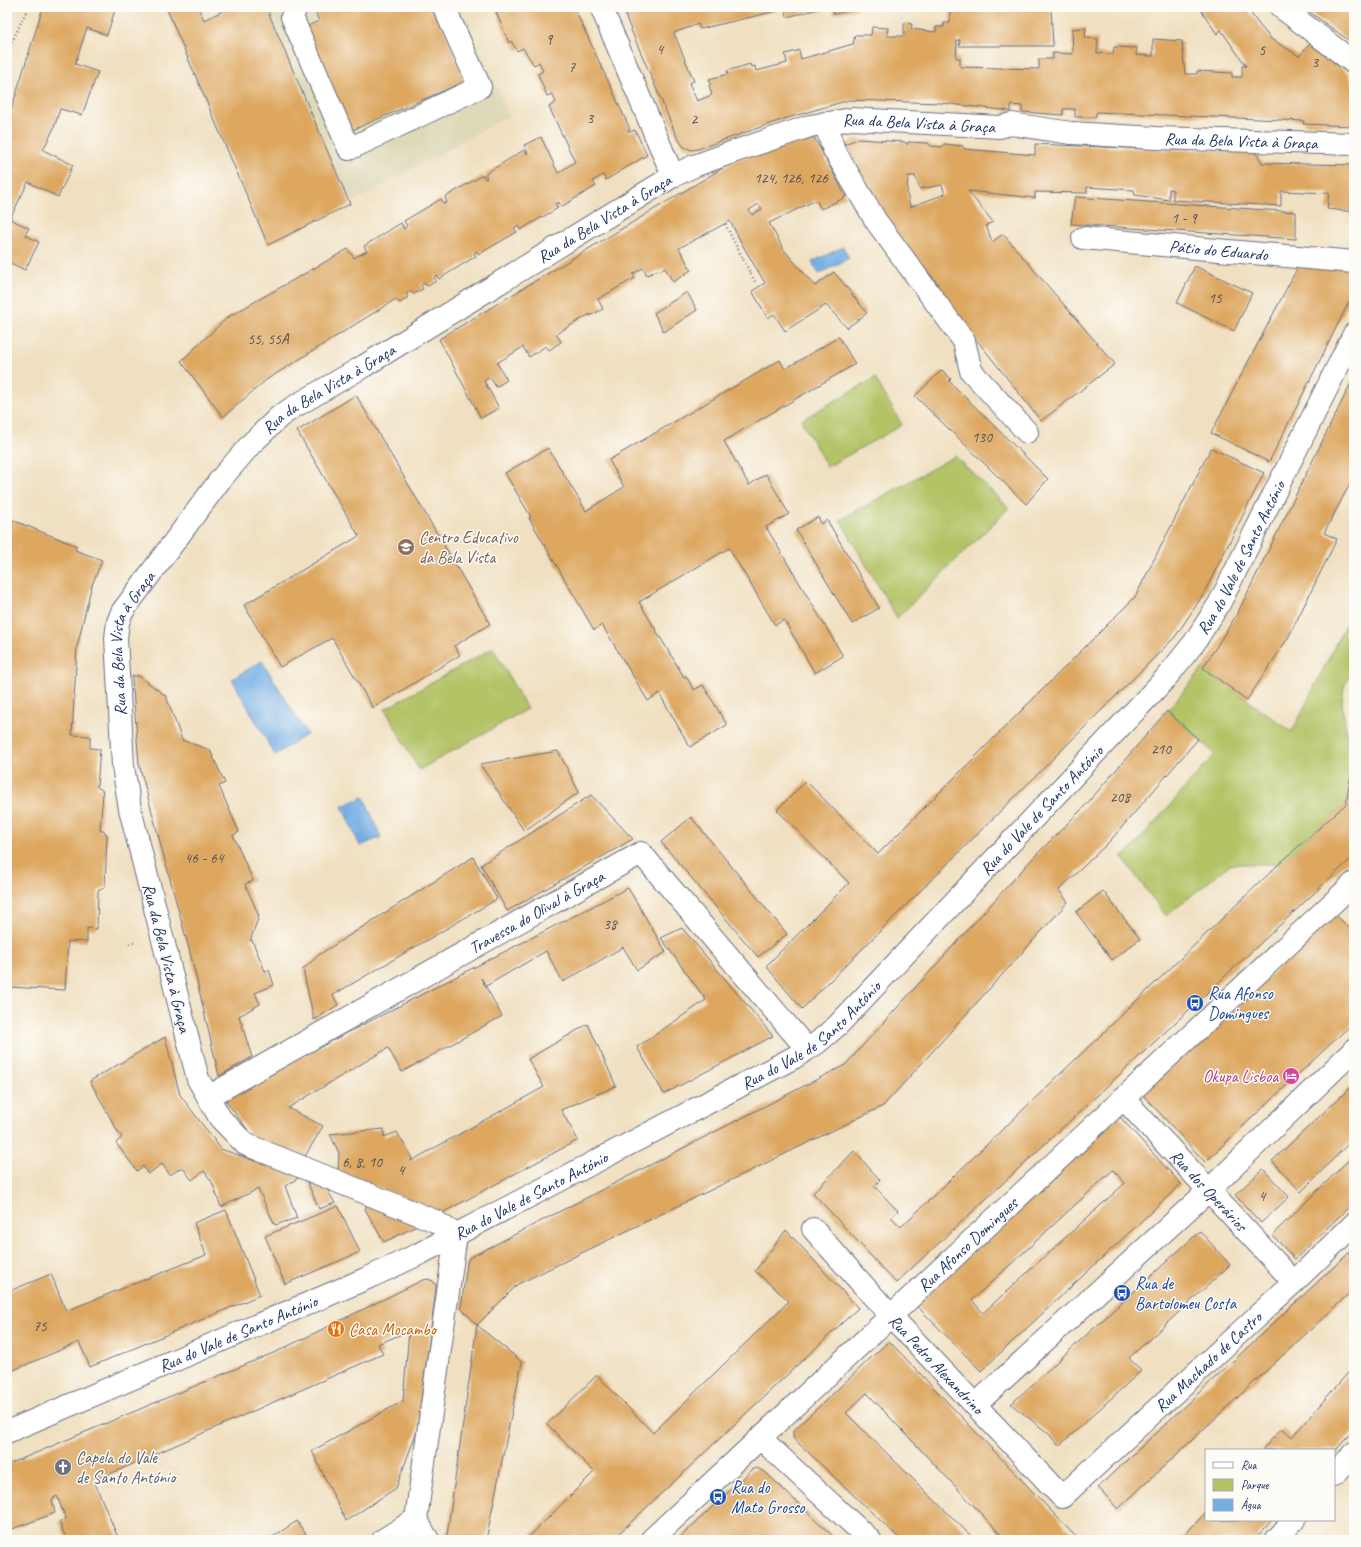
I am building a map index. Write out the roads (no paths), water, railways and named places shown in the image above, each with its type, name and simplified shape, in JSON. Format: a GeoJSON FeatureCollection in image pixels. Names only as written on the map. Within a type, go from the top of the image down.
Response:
{"type":"FeatureCollection","features":[{"type":"Feature","properties":{"kind":"street"},"geometry":{"type":"LineString","coordinates":[[296,7],[292,17],[349,149],[480,87],[444,7]]}},
{"type":"Feature","properties":{"kind":"street"},"geometry":{"type":"LineString","coordinates":[[601,7],[673,176]]}},
{"type":"Feature","properties":{"kind":"street"},"geometry":{"type":"LineString","coordinates":[[1281,7],[1354,63]]}},
{"type":"Feature","properties":{"kind":"street","name":"Rua da Bela Vista à Graça"},"geometry":{"type":"LineString","coordinates":[[456,1235],[436,1221],[245,1144],[220,1118],[198,1079],[130,809],[123,766],[116,638],[118,622],[122,612],[220,480],[251,444],[279,417],[292,408],[364,366],[673,176],[694,166],[810,126],[852,119],[1000,127],[1011,124],[1071,134],[1354,144]]}},
{"type":"Feature","properties":{"kind":"street"},"geometry":{"type":"LineString","coordinates":[[825,123],[834,150],[876,221],[964,341],[971,371],[1027,432]]}},
{"type":"Feature","properties":{"kind":"street","name":"Pátio do Eduardo"},"geometry":{"type":"LineString","coordinates":[[1082,238],[1354,262]]}},
{"type":"Feature","properties":{"kind":"street","name":"Rua do Vale de Santo António"},"geometry":{"type":"LineString","coordinates":[[7,1432],[370,1277],[456,1235],[794,1057],[817,1043],[838,1025],[1165,679],[1194,643],[1219,604],[1354,334]]}},
{"type":"Feature","properties":{"kind":"street","name":"Travessa do Olival à Graça"},"geometry":{"type":"LineString","coordinates":[[208,1097],[641,853],[807,1049]]}},
{"type":"Feature","properties":{"kind":"street","name":"Rua Afonso Domingues"},"geometry":{"type":"LineString","coordinates":[[651,1540],[1354,883]]}},
{"type":"Feature","properties":{"kind":"street"},"geometry":{"type":"LineString","coordinates":[[975,1405],[1209,1190],[1354,1050]]}},
{"type":"Feature","properties":{"kind":"street","name":"Rua dos Operários"},"geometry":{"type":"LineString","coordinates":[[1123,1098],[1294,1282]]}},
{"type":"Feature","properties":{"kind":"street","name":"Rua Machado de Castro"},"geometry":{"type":"LineString","coordinates":[[1062,1497],[1294,1282],[1354,1224]]}},
{"type":"Feature","properties":{"kind":"street","name":"Rua Pedro Alexandrino"},"geometry":{"type":"LineString","coordinates":[[813,1229],[890,1316],[1062,1497]]}},
{"type":"Feature","properties":{"kind":"street"},"geometry":{"type":"LineString","coordinates":[[428,1540],[416,1519],[456,1235]]}},
{"type":"Feature","properties":{"kind":"street"},"geometry":{"type":"LineString","coordinates":[[760,1438],[870,1540]]}},
{"type":"Feature","properties":{"kind":"street"},"geometry":{"type":"LineString","coordinates":[[1335,1474],[1354,1453]]}},
{"type":"Feature","properties":{"kind":"street"},"geometry":{"type":"LineString","coordinates":[[383,1540],[416,1519]]}},
{"type":"Feature","properties":{"kind":"street"},"geometry":{"type":"LineString","coordinates":[[1276,1540],[1293,1521]]}},
{"type":"Feature","properties":{"kind":"water"},"geometry":{"type":"Polygon","coordinates":[[[843,247],[849,258],[819,274],[812,262],[843,247]]]}},
{"type":"Feature","properties":{"kind":"water"},"geometry":{"type":"Polygon","coordinates":[[[262,661],[307,734],[275,755],[232,679],[262,661]]]}},
{"type":"Feature","properties":{"kind":"water"},"geometry":{"type":"Polygon","coordinates":[[[364,797],[381,837],[360,846],[342,806],[364,797]]]}},
{"type":"Feature","properties":{"kind":"place","name":"Centro Educativo da Bela Vista"},"geometry":{"type":"Point","coordinates":[406,547]}},
{"type":"Feature","properties":{"kind":"place","name":"Rua Afonso Domingues"},"geometry":{"type":"Point","coordinates":[1195,1003]}},
{"type":"Feature","properties":{"kind":"place","name":"Okupa Lisboa"},"geometry":{"type":"Point","coordinates":[1291,1076]}},
{"type":"Feature","properties":{"kind":"place","name":"Rua de Bartolomeu Costa"},"geometry":{"type":"Point","coordinates":[1122,1293]}},
{"type":"Feature","properties":{"kind":"place","name":"Casa Mocambo"},"geometry":{"type":"Point","coordinates":[336,1329]}},
{"type":"Feature","properties":{"kind":"place","name":"Capela do Vale de Santo António"},"geometry":{"type":"Point","coordinates":[63,1467]}},
{"type":"Feature","properties":{"kind":"place","name":"Rua do Mato Grosso"},"geometry":{"type":"Point","coordinates":[718,1497]}}]}
